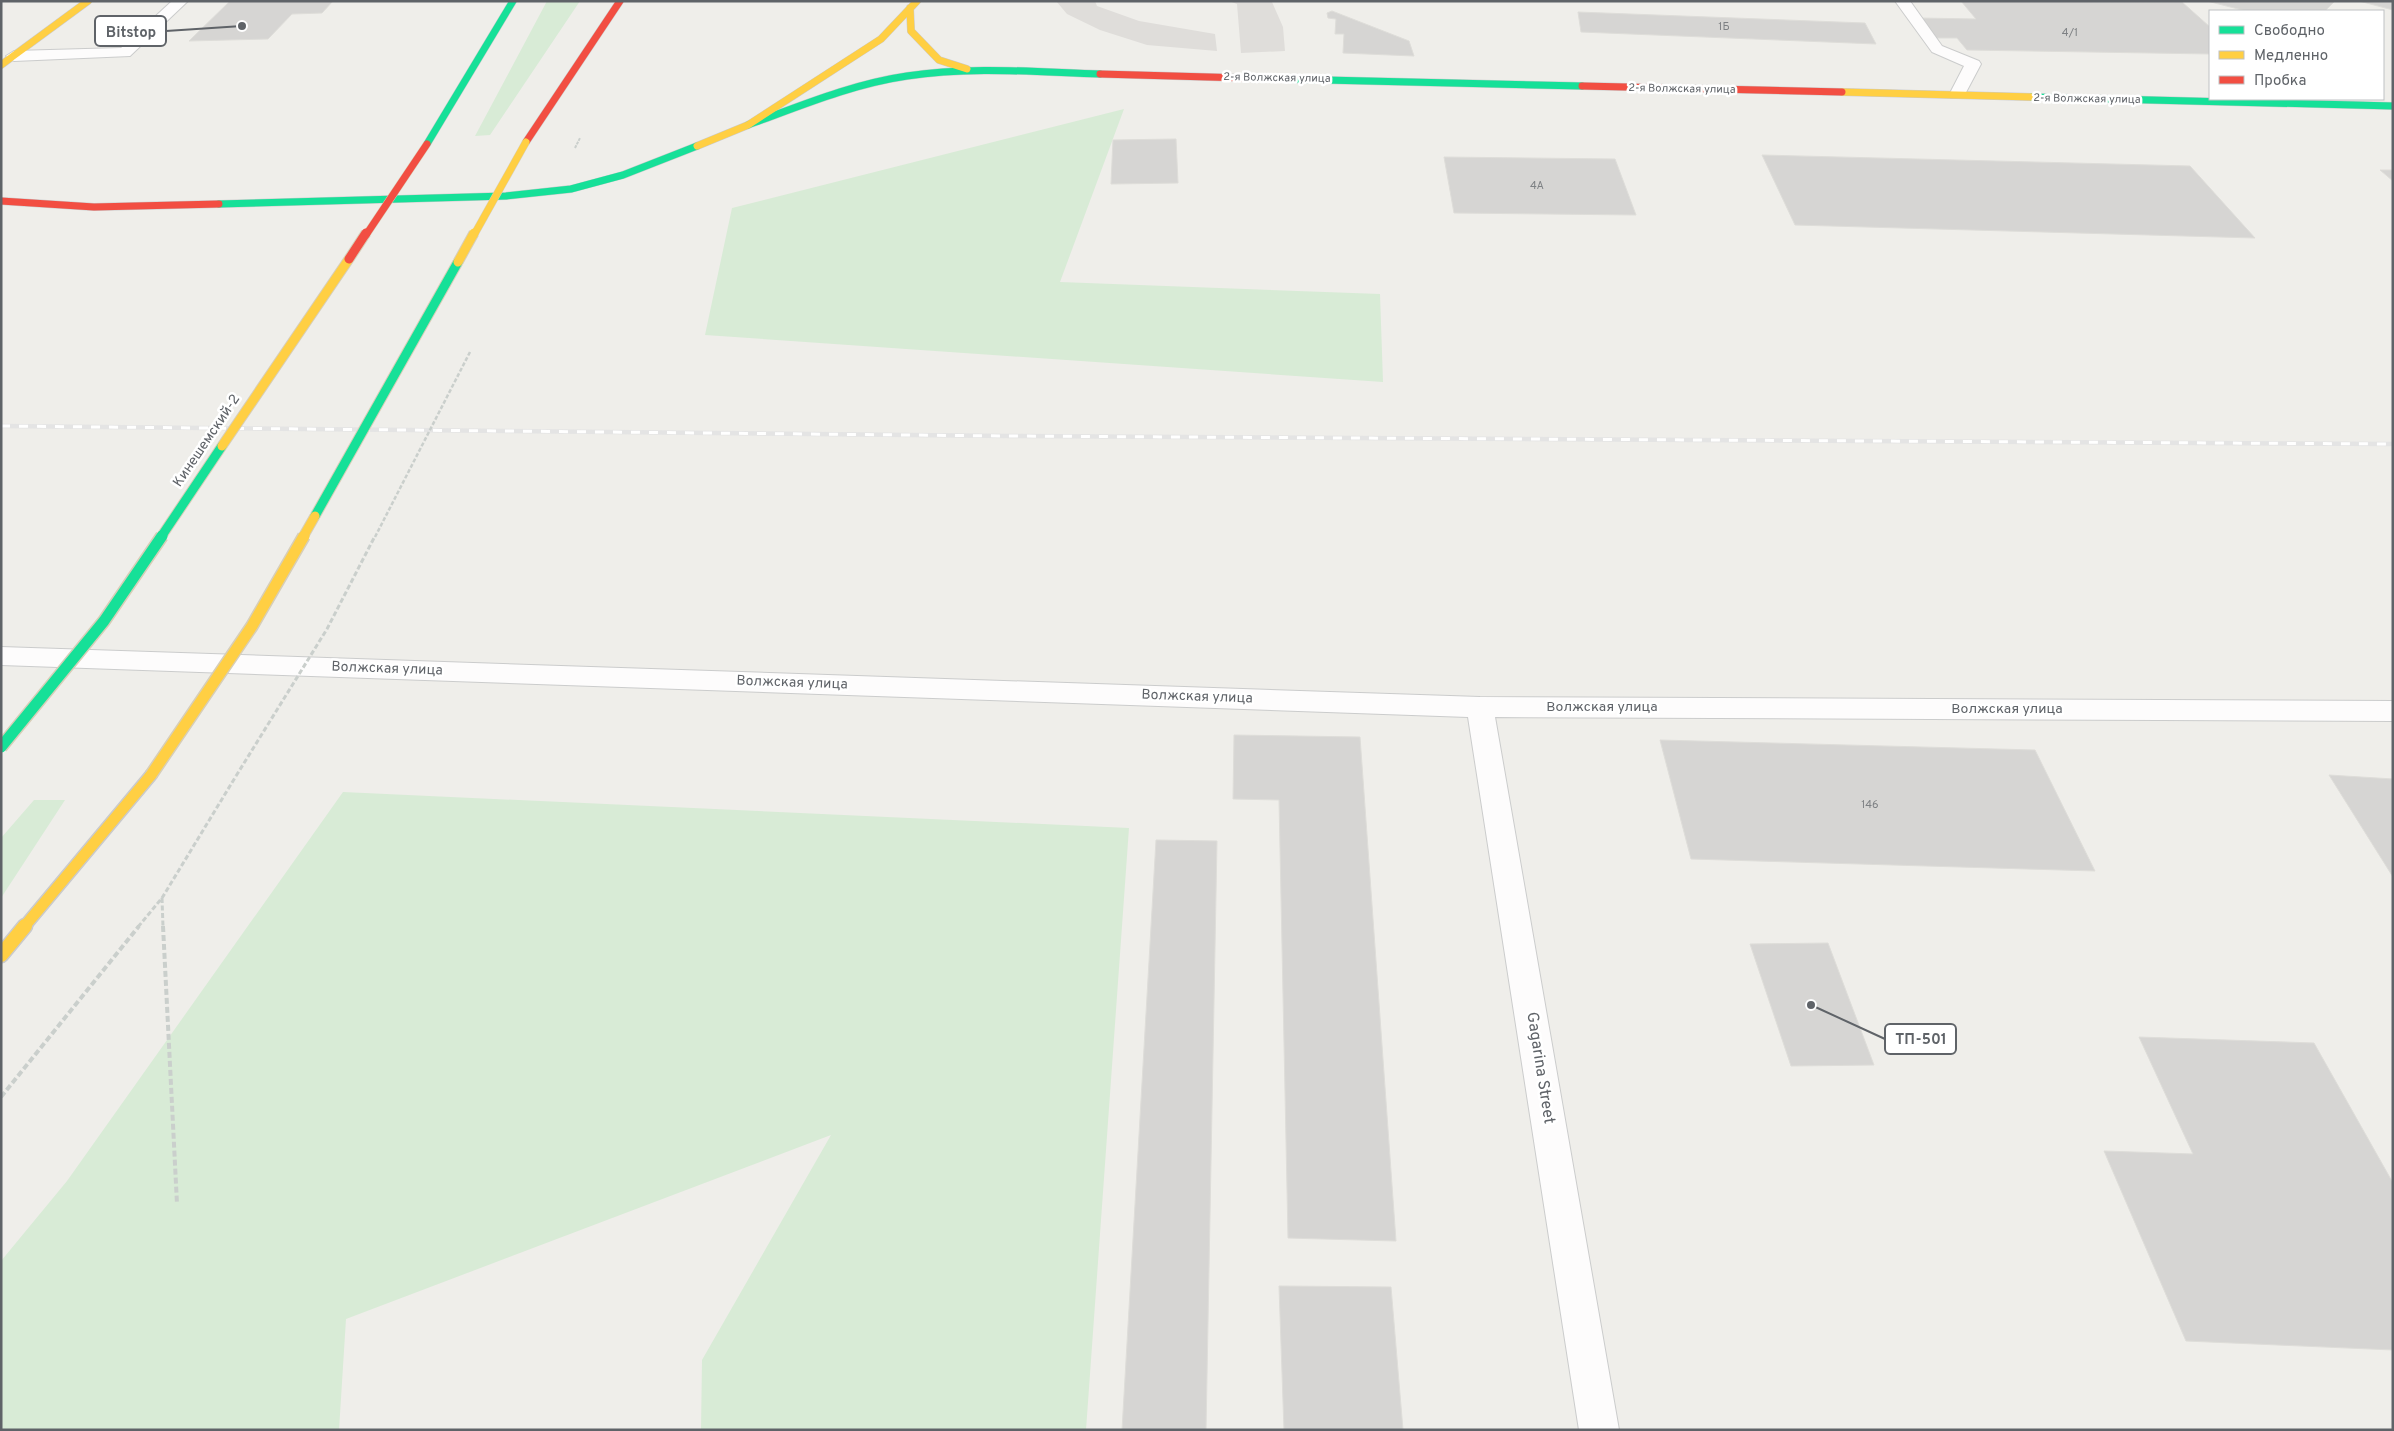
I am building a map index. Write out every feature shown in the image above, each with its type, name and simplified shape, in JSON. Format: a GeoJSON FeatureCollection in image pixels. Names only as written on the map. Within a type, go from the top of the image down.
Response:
{"type":"FeatureCollection","features":[{"type":"Feature","properties":{"kind":"main road"},"geometry":{"type":"LineString","coordinates":[[1,65],[88,1]]}},
{"type":"Feature","properties":{"kind":"main road","name":"Кинешемский-2"},"geometry":{"type":"LineString","coordinates":[[1,748],[104,621],[427,144],[513,1]]}},
{"type":"Feature","properties":{"kind":"main road"},"geometry":{"type":"LineString","coordinates":[[1,955],[151,775],[252,626],[526,142],[620,1]]}},
{"type":"Feature","properties":{"kind":"main road"},"geometry":{"type":"LineString","coordinates":[[913,5],[910,31],[939,60],[971,71]]}},
{"type":"Feature","properties":{"kind":"main road"},"geometry":{"type":"LineString","coordinates":[[748,125],[881,39],[913,5]]}},
{"type":"Feature","properties":{"kind":"main road"},"geometry":{"type":"LineString","coordinates":[[1,201],[94,207],[506,196],[571,189],[623,175],[748,125],[833,95],[905,76],[971,71]]}},
{"type":"Feature","properties":{"kind":"main road","name":"2-я Волжская улица"},"geometry":{"type":"LineString","coordinates":[[971,71],[2393,106]]}},
{"type":"Feature","properties":{"kind":"street"},"geometry":{"type":"LineString","coordinates":[[14,56],[125,53],[181,1]]}},
{"type":"Feature","properties":{"kind":"street"},"geometry":{"type":"LineString","coordinates":[[1902,1],[1937,49],[1973,64],[1957,95]]}},
{"type":"Feature","properties":{"kind":"street","name":"Волжская улица"},"geometry":{"type":"LineString","coordinates":[[1,656],[1480,707],[2393,711]]}},
{"type":"Feature","properties":{"kind":"street","name":"Gagarina Street"},"geometry":{"type":"LineString","coordinates":[[1480,707],[1600,1430]]}},
{"type":"Feature","properties":{"kind":"path"},"geometry":{"type":"LineString","coordinates":[[571,156],[580,138]]}},
{"type":"Feature","properties":{"kind":"path"},"geometry":{"type":"LineString","coordinates":[[1,1097],[162,898],[327,629],[471,348]]}},
{"type":"Feature","properties":{"kind":"path"},"geometry":{"type":"LineString","coordinates":[[162,898],[177,1204]]}},
{"type":"Feature","properties":{"kind":"shaded area"},"geometry":{"type":"Polygon","coordinates":[[[1056,1],[1095,1],[1097,6],[1139,21],[1215,34],[1217,51],[1147,45],[1100,30],[1067,14],[1056,1]]]}},
{"type":"Feature","properties":{"kind":"shaded area"},"geometry":{"type":"Polygon","coordinates":[[[1229,1],[1272,2],[1283,27],[1285,51],[1241,53],[1237,4],[1229,1]]]}},
{"type":"Feature","properties":{"kind":"green space"},"geometry":{"type":"Polygon","coordinates":[[[547,1],[580,1],[490,135],[475,136],[547,1]]]}},
{"type":"Feature","properties":{"kind":"green space"},"geometry":{"type":"Polygon","coordinates":[[[1124,109],[1060,282],[1380,294],[1383,382],[705,335],[732,208],[1124,109]]]}},
{"type":"Feature","properties":{"kind":"green space"},"geometry":{"type":"Polygon","coordinates":[[[343,792],[1129,828],[1086,1430],[701,1430],[702,1360],[831,1135],[346,1319],[339,1430],[1,1430],[1,1261],[67,1181],[343,792]]]}},
{"type":"Feature","properties":{"kind":"green space"},"geometry":{"type":"Polygon","coordinates":[[[34,800],[65,800],[1,898],[1,838],[34,800]]]}},
{"type":"Feature","properties":{"kind":"building"},"geometry":{"type":"Polygon","coordinates":[[[230,1],[333,1],[322,13],[292,14],[268,39],[189,41],[230,1]]]}},
{"type":"Feature","properties":{"kind":"building"},"geometry":{"type":"Polygon","coordinates":[[[1961,1],[2182,2],[2209,26],[2209,54],[1967,50],[1957,38],[1934,38],[1918,18],[1976,19],[1961,1]]]}},
{"type":"Feature","properties":{"kind":"building"},"geometry":{"type":"Polygon","coordinates":[[[2207,1],[2335,1],[2326,10],[2242,10],[2207,1]]]}},
{"type":"Feature","properties":{"kind":"building"},"geometry":{"type":"Polygon","coordinates":[[[2359,1],[2393,1],[2393,10],[2359,1]]]}},
{"type":"Feature","properties":{"kind":"building"},"geometry":{"type":"Polygon","coordinates":[[[1332,11],[1409,41],[1414,56],[1343,53],[1344,34],[1335,34],[1336,19],[1328,18],[1327,13],[1332,11]]]}},
{"type":"Feature","properties":{"kind":"building"},"geometry":{"type":"Polygon","coordinates":[[[1578,12],[1865,23],[1876,44],[1581,32],[1578,12]]]}},
{"type":"Feature","properties":{"kind":"building"},"geometry":{"type":"Polygon","coordinates":[[[1176,139],[1178,183],[1111,184],[1113,140],[1176,139]]]}},
{"type":"Feature","properties":{"kind":"building"},"geometry":{"type":"Polygon","coordinates":[[[1762,155],[2190,166],[2255,238],[1795,225],[1762,155]]]}},
{"type":"Feature","properties":{"kind":"building"},"geometry":{"type":"Polygon","coordinates":[[[1444,157],[1615,159],[1636,215],[1454,213],[1444,157]]]}},
{"type":"Feature","properties":{"kind":"building"},"geometry":{"type":"Polygon","coordinates":[[[2380,170],[2393,170],[2393,181],[2380,170]]]}},
{"type":"Feature","properties":{"kind":"building"},"geometry":{"type":"Polygon","coordinates":[[[1234,735],[1360,737],[1396,1241],[1288,1238],[1279,800],[1233,799],[1234,735]]]}},
{"type":"Feature","properties":{"kind":"building"},"geometry":{"type":"Polygon","coordinates":[[[1660,740],[2035,750],[2095,871],[1691,859],[1660,740]]]}},
{"type":"Feature","properties":{"kind":"building"},"geometry":{"type":"Polygon","coordinates":[[[2329,775],[2393,779],[2393,877],[2329,775]]]}},
{"type":"Feature","properties":{"kind":"building"},"geometry":{"type":"Polygon","coordinates":[[[1156,840],[1217,841],[1206,1430],[1122,1430],[1156,840]]]}},
{"type":"Feature","properties":{"kind":"building"},"geometry":{"type":"Polygon","coordinates":[[[1828,943],[1874,1065],[1791,1066],[1750,944],[1828,943]]]}},
{"type":"Feature","properties":{"kind":"building"},"geometry":{"type":"Polygon","coordinates":[[[2139,1037],[2314,1043],[2393,1183],[2393,1350],[2186,1341],[2104,1151],[2193,1154],[2139,1037]]]}},
{"type":"Feature","properties":{"kind":"building"},"geometry":{"type":"Polygon","coordinates":[[[1279,1286],[1391,1287],[1403,1430],[1284,1430],[1279,1286]]]}},
{"type":"Feature","properties":{"kind":"railway"},"geometry":{"type":"LineString","coordinates":[[1,426],[1007,436],[2393,444]]}},
{"type":"Feature","properties":{"kind":"traffic: fast"},"geometry":{"type":"LineString","coordinates":[[427,144],[513,1]]}},
{"type":"Feature","properties":{"kind":"traffic: fast"},"geometry":{"type":"LineString","coordinates":[[748,125],[845,91],[905,76],[978,70],[1100,74]]}},
{"type":"Feature","properties":{"kind":"traffic: fast"},"geometry":{"type":"LineString","coordinates":[[1282,79],[1582,86]]}},
{"type":"Feature","properties":{"kind":"traffic: fast"},"geometry":{"type":"LineString","coordinates":[[2032,97],[2393,106]]}},
{"type":"Feature","properties":{"kind":"traffic: fast"},"geometry":{"type":"LineString","coordinates":[[219,204],[506,196],[571,189],[623,175],[697,146]]}},
{"type":"Feature","properties":{"kind":"traffic: fast"},"geometry":{"type":"LineString","coordinates":[[315,516],[458,262]]}},
{"type":"Feature","properties":{"kind":"traffic: fast"},"geometry":{"type":"LineString","coordinates":[[1,747],[104,621],[222,446]]}},
{"type":"Feature","properties":{"kind":"traffic: slow"},"geometry":{"type":"LineString","coordinates":[[1,65],[88,1]]}},
{"type":"Feature","properties":{"kind":"traffic: slow"},"geometry":{"type":"LineString","coordinates":[[697,146],[748,125],[881,39],[917,1]]}},
{"type":"Feature","properties":{"kind":"traffic: slow"},"geometry":{"type":"LineString","coordinates":[[910,8],[911,31],[939,60],[967,69]]}},
{"type":"Feature","properties":{"kind":"traffic: slow"},"geometry":{"type":"LineString","coordinates":[[1842,92],[2032,97]]}},
{"type":"Feature","properties":{"kind":"traffic: slow"},"geometry":{"type":"LineString","coordinates":[[458,262],[526,142]]}},
{"type":"Feature","properties":{"kind":"traffic: slow"},"geometry":{"type":"LineString","coordinates":[[222,446],[349,259]]}},
{"type":"Feature","properties":{"kind":"traffic: slow"},"geometry":{"type":"LineString","coordinates":[[151,775],[252,626],[315,516]]}},
{"type":"Feature","properties":{"kind":"traffic: slow"},"geometry":{"type":"LineString","coordinates":[[1,955],[151,775]]}},
{"type":"Feature","properties":{"kind":"traffic: jam"},"geometry":{"type":"LineString","coordinates":[[526,142],[620,1]]}},
{"type":"Feature","properties":{"kind":"traffic: jam"},"geometry":{"type":"LineString","coordinates":[[1100,74],[1282,79]]}},
{"type":"Feature","properties":{"kind":"traffic: jam"},"geometry":{"type":"LineString","coordinates":[[1582,86],[1842,92]]}},
{"type":"Feature","properties":{"kind":"traffic: jam"},"geometry":{"type":"LineString","coordinates":[[349,259],[427,144]]}},
{"type":"Feature","properties":{"kind":"traffic: jam"},"geometry":{"type":"LineString","coordinates":[[1,201],[94,207],[219,204]]}},
{"type":"Feature","properties":{"kind":"place","name":"Bitstop"},"geometry":{"type":"Point","coordinates":[242,26]}},
{"type":"Feature","properties":{"kind":"place","name":"ТП-501"},"geometry":{"type":"Point","coordinates":[1811,1005]}}]}
